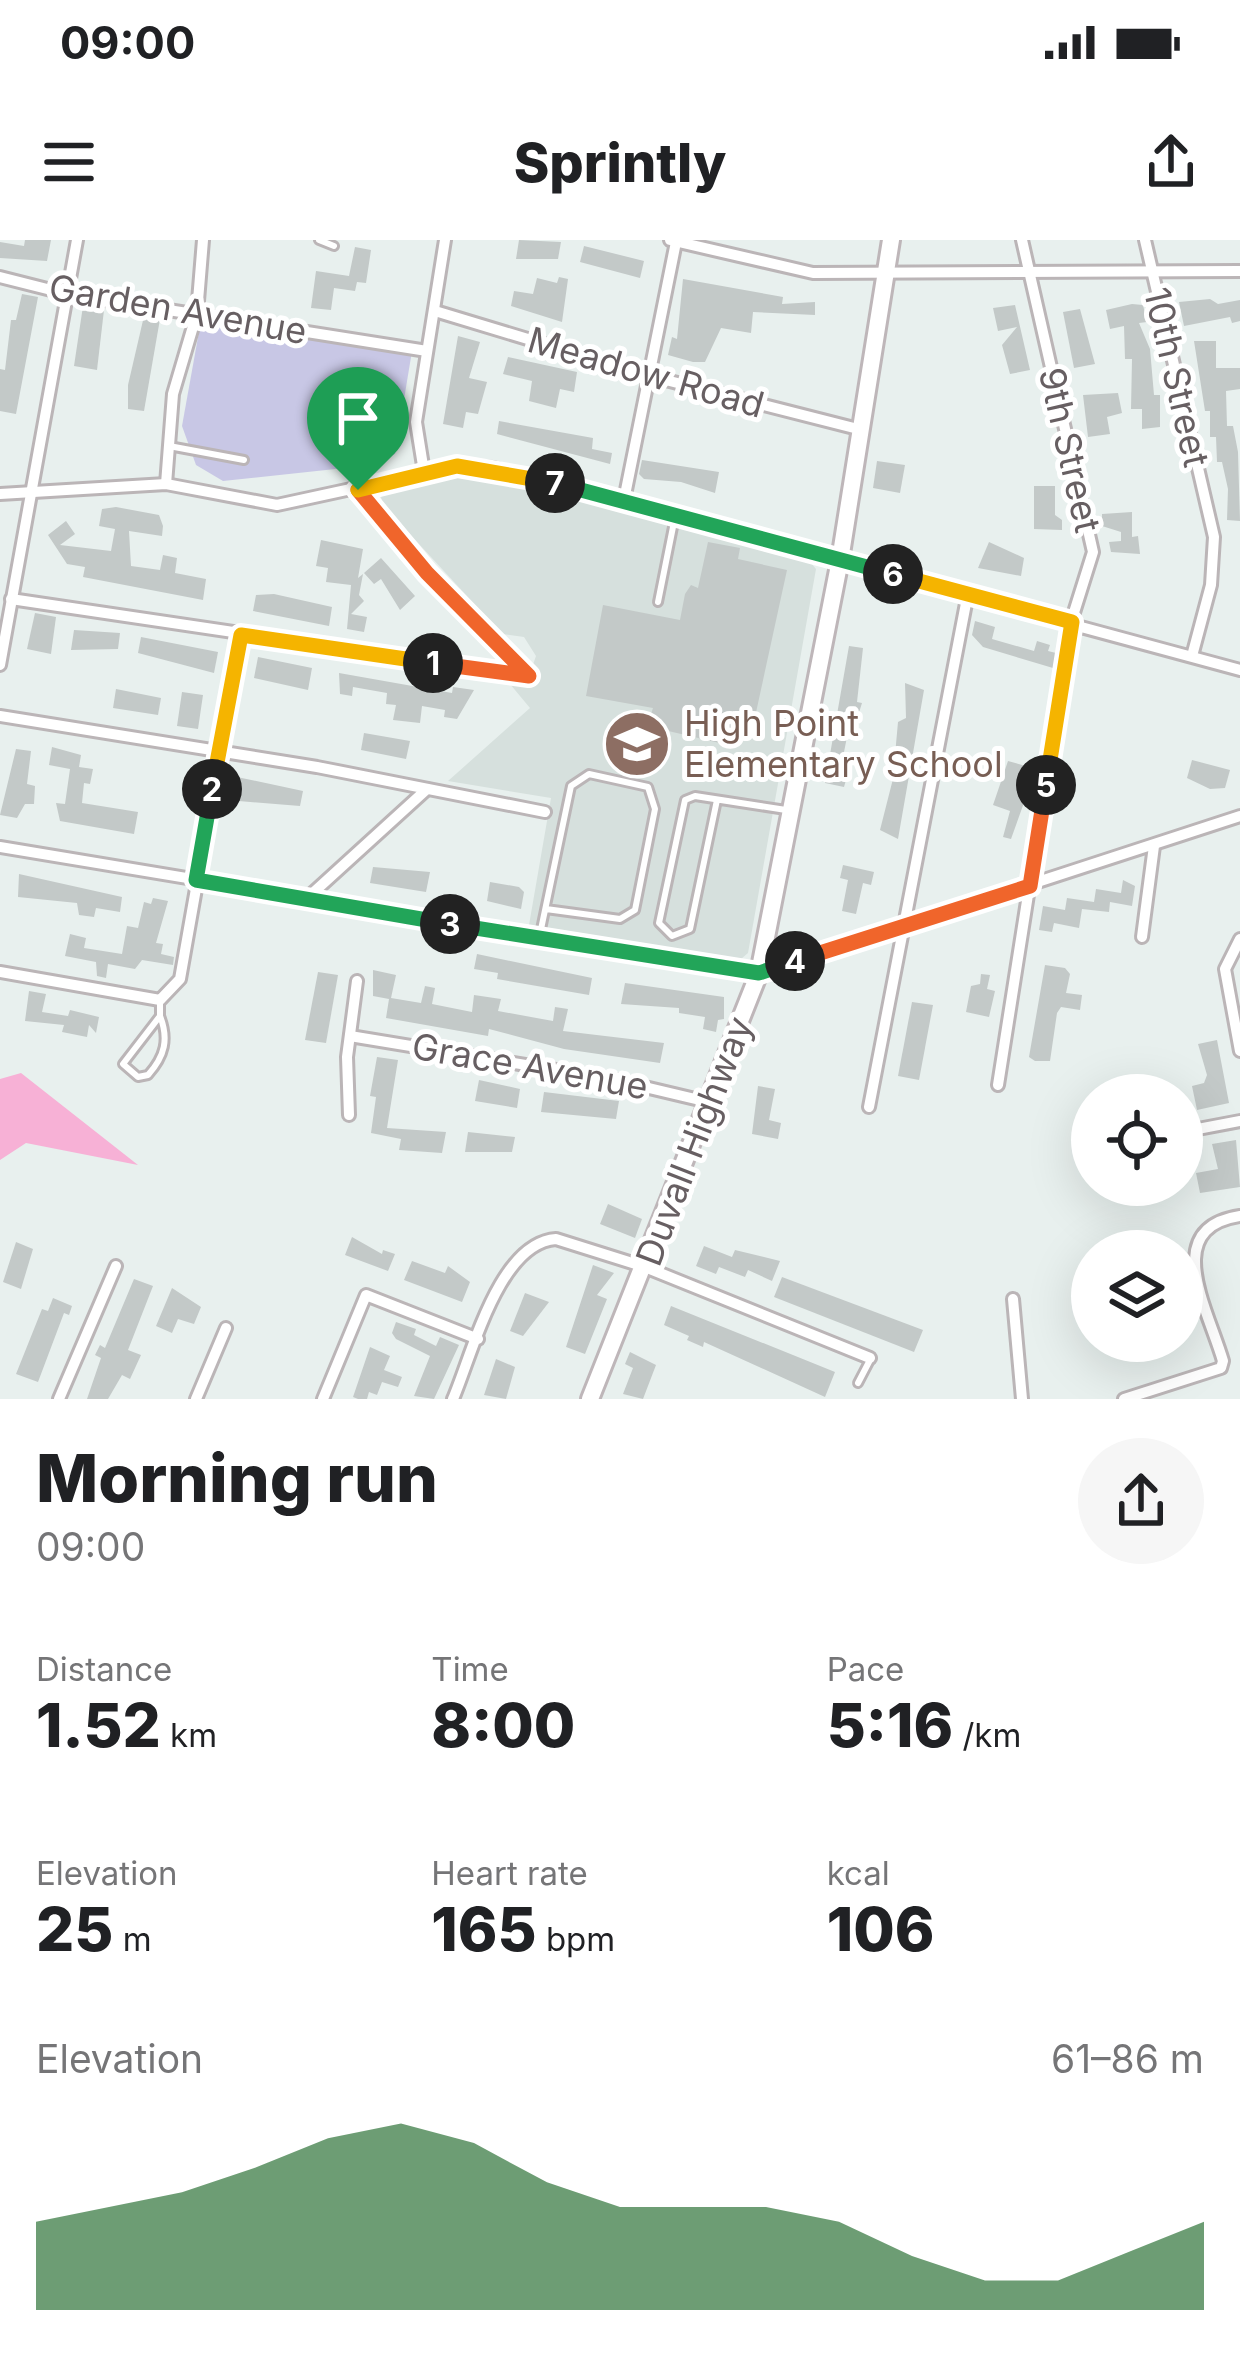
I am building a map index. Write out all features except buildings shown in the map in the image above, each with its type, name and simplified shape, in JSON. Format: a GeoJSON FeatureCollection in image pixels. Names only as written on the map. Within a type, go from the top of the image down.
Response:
{"type":"FeatureCollection","features":[{"type":"Feature","properties":{"kind":"street"},"geometry":{"type":"LineString","coordinates":[[0,665],[76,240]]}},
{"type":"Feature","properties":{"kind":"street"},"geometry":{"type":"LineString","coordinates":[[166,484],[173,394],[197,313],[203,240]]}},
{"type":"Feature","properties":{"kind":"street"},"geometry":{"type":"LineString","coordinates":[[427,472],[416,422],[445,240]]}},
{"type":"Feature","properties":{"kind":"street","name":"Duvall Highway"},"geometry":{"type":"LineString","coordinates":[[590,1399],[759,973],[840,560],[891,240]]}},
{"type":"Feature","properties":{"kind":"street","name":"9th Street"},"geometry":{"type":"LineString","coordinates":[[998,1085],[1072,622],[1093,552],[1022,240]]}},
{"type":"Feature","properties":{"kind":"street","name":"10th Street"},"geometry":{"type":"LineString","coordinates":[[1145,240],[1214,537],[1211,585],[1192,656]]}},
{"type":"Feature","properties":{"kind":"street"},"geometry":{"type":"LineString","coordinates":[[624,500],[673,241],[813,273],[1030,276],[1152,267],[1240,271]]}},
{"type":"Feature","properties":{"kind":"street","name":"Garden Avenue"},"geometry":{"type":"LineString","coordinates":[[0,277],[67,294],[427,351]]}},
{"type":"Feature","properties":{"kind":"street","name":"Meadow Road"},"geometry":{"type":"LineString","coordinates":[[435,311],[650,376],[858,429]]}},
{"type":"Feature","properties":{"kind":"street"},"geometry":{"type":"LineString","coordinates":[[0,494],[166,484],[277,506],[427,472],[493,468],[1240,670]]}},
{"type":"Feature","properties":{"kind":"street"},"geometry":{"type":"LineString","coordinates":[[11,599],[529,676],[427,573],[358,490]]}},
{"type":"Feature","properties":{"kind":"street"},"geometry":{"type":"LineString","coordinates":[[869,1107],[968,593]]}},
{"type":"Feature","properties":{"kind":"street"},"geometry":{"type":"LineString","coordinates":[[0,972],[160,1000],[180,979],[241,635]]}},
{"type":"Feature","properties":{"kind":"street"},"geometry":{"type":"LineString","coordinates":[[0,716],[545,812]]}},
{"type":"Feature","properties":{"kind":"street"},"geometry":{"type":"LineString","coordinates":[[304,901],[427,789]]}},
{"type":"Feature","properties":{"kind":"street"},"geometry":{"type":"LineString","coordinates":[[0,847],[759,973],[1240,816]]}},
{"type":"Feature","properties":{"kind":"street"},"geometry":{"type":"LineString","coordinates":[[1142,937],[1154,846]]}},
{"type":"Feature","properties":{"kind":"street"},"geometry":{"type":"LineString","coordinates":[[1240,939],[1225,969],[1240,1051]]}},
{"type":"Feature","properties":{"kind":"street"},"geometry":{"type":"LineString","coordinates":[[350,1115],[350,1036],[357,981]]}},
{"type":"Feature","properties":{"kind":"street","name":"Grace Avenue"},"geometry":{"type":"LineString","coordinates":[[350,1036],[647,1086],[708,1102]]}},
{"type":"Feature","properties":{"kind":"street"},"geometry":{"type":"LineString","coordinates":[[1203,1128],[1240,1121]]}},
{"type":"Feature","properties":{"kind":"street"},"geometry":{"type":"LineString","coordinates":[[1124,1399],[1221,1368],[1223,1361],[1193,1256],[1201,1230],[1216,1220],[1240,1216]]}},
{"type":"Feature","properties":{"kind":"street"},"geometry":{"type":"LineString","coordinates":[[453,1399],[514,1259],[543,1240],[556,1239],[645,1267],[870,1358]]}},
{"type":"Feature","properties":{"kind":"street"},"geometry":{"type":"LineString","coordinates":[[59,1399],[116,1266]]}},
{"type":"Feature","properties":{"kind":"street"},"geometry":{"type":"LineString","coordinates":[[323,1399],[366,1295],[478,1339]]}},
{"type":"Feature","properties":{"kind":"street"},"geometry":{"type":"LineString","coordinates":[[1012,1299],[1022,1399]]}},
{"type":"Feature","properties":{"kind":"street"},"geometry":{"type":"LineString","coordinates":[[196,1399],[226,1328]]}},
{"type":"Feature","properties":{"kind":"lane"},"geometry":{"type":"LineString","coordinates":[[319,240],[334,246]]}},
{"type":"Feature","properties":{"kind":"lane"},"geometry":{"type":"LineString","coordinates":[[169,446],[244,460]]}},
{"type":"Feature","properties":{"kind":"lane"},"geometry":{"type":"LineString","coordinates":[[658,602],[675,514]]}},
{"type":"Feature","properties":{"kind":"lane"},"geometry":{"type":"LineString","coordinates":[[540,938],[571,786],[589,774],[639,782],[653,794],[640,900],[627,916],[607,918],[546,909]]}},
{"type":"Feature","properties":{"kind":"lane"},"geometry":{"type":"LineString","coordinates":[[717,800],[690,929],[672,936],[659,923],[679,809],[695,796],[790,811]]}},
{"type":"Feature","properties":{"kind":"lane"},"geometry":{"type":"LineString","coordinates":[[160,1000],[167,1034],[162,1054],[148,1075],[138,1077],[123,1064],[160,1016]]}},
{"type":"Feature","properties":{"kind":"lane"},"geometry":{"type":"LineString","coordinates":[[858,1383],[870,1358]]}},
{"type":"Feature","properties":{"kind":"shaded area"},"geometry":{"type":"Polygon","coordinates":[[[202,315],[412,351],[395,454],[354,467],[223,481],[196,465],[182,426],[202,315]]]}},
{"type":"Feature","properties":{"kind":"shaded area","name":"High Point Elementary School"},"geometry":{"type":"Polygon","coordinates":[[[467,475],[516,481],[811,563],[816,569],[748,953],[741,959],[529,925],[551,798],[448,781],[530,708],[510,684],[529,676],[536,656],[524,637],[502,634],[383,505],[381,497],[389,489],[420,481],[467,475]]]}},
{"type":"Feature","properties":{"kind":"shaded area"},"geometry":{"type":"Polygon","coordinates":[[[21,1073],[138,1165],[26,1143],[0,1160],[0,1079],[21,1073]]]}},
{"type":"Feature","properties":{"kind":"place","name":"High Point Elementary School"},"geometry":{"type":"Point","coordinates":[637,744]}},
{"type":"Feature","properties":{"kind":"route"},"geometry":{"type":"LineString","coordinates":[[457,466],[493,468],[1072,622],[1030,886],[759,973],[196,880],[241,635],[529,676],[427,573],[358,490],[457,466]]}}]}
